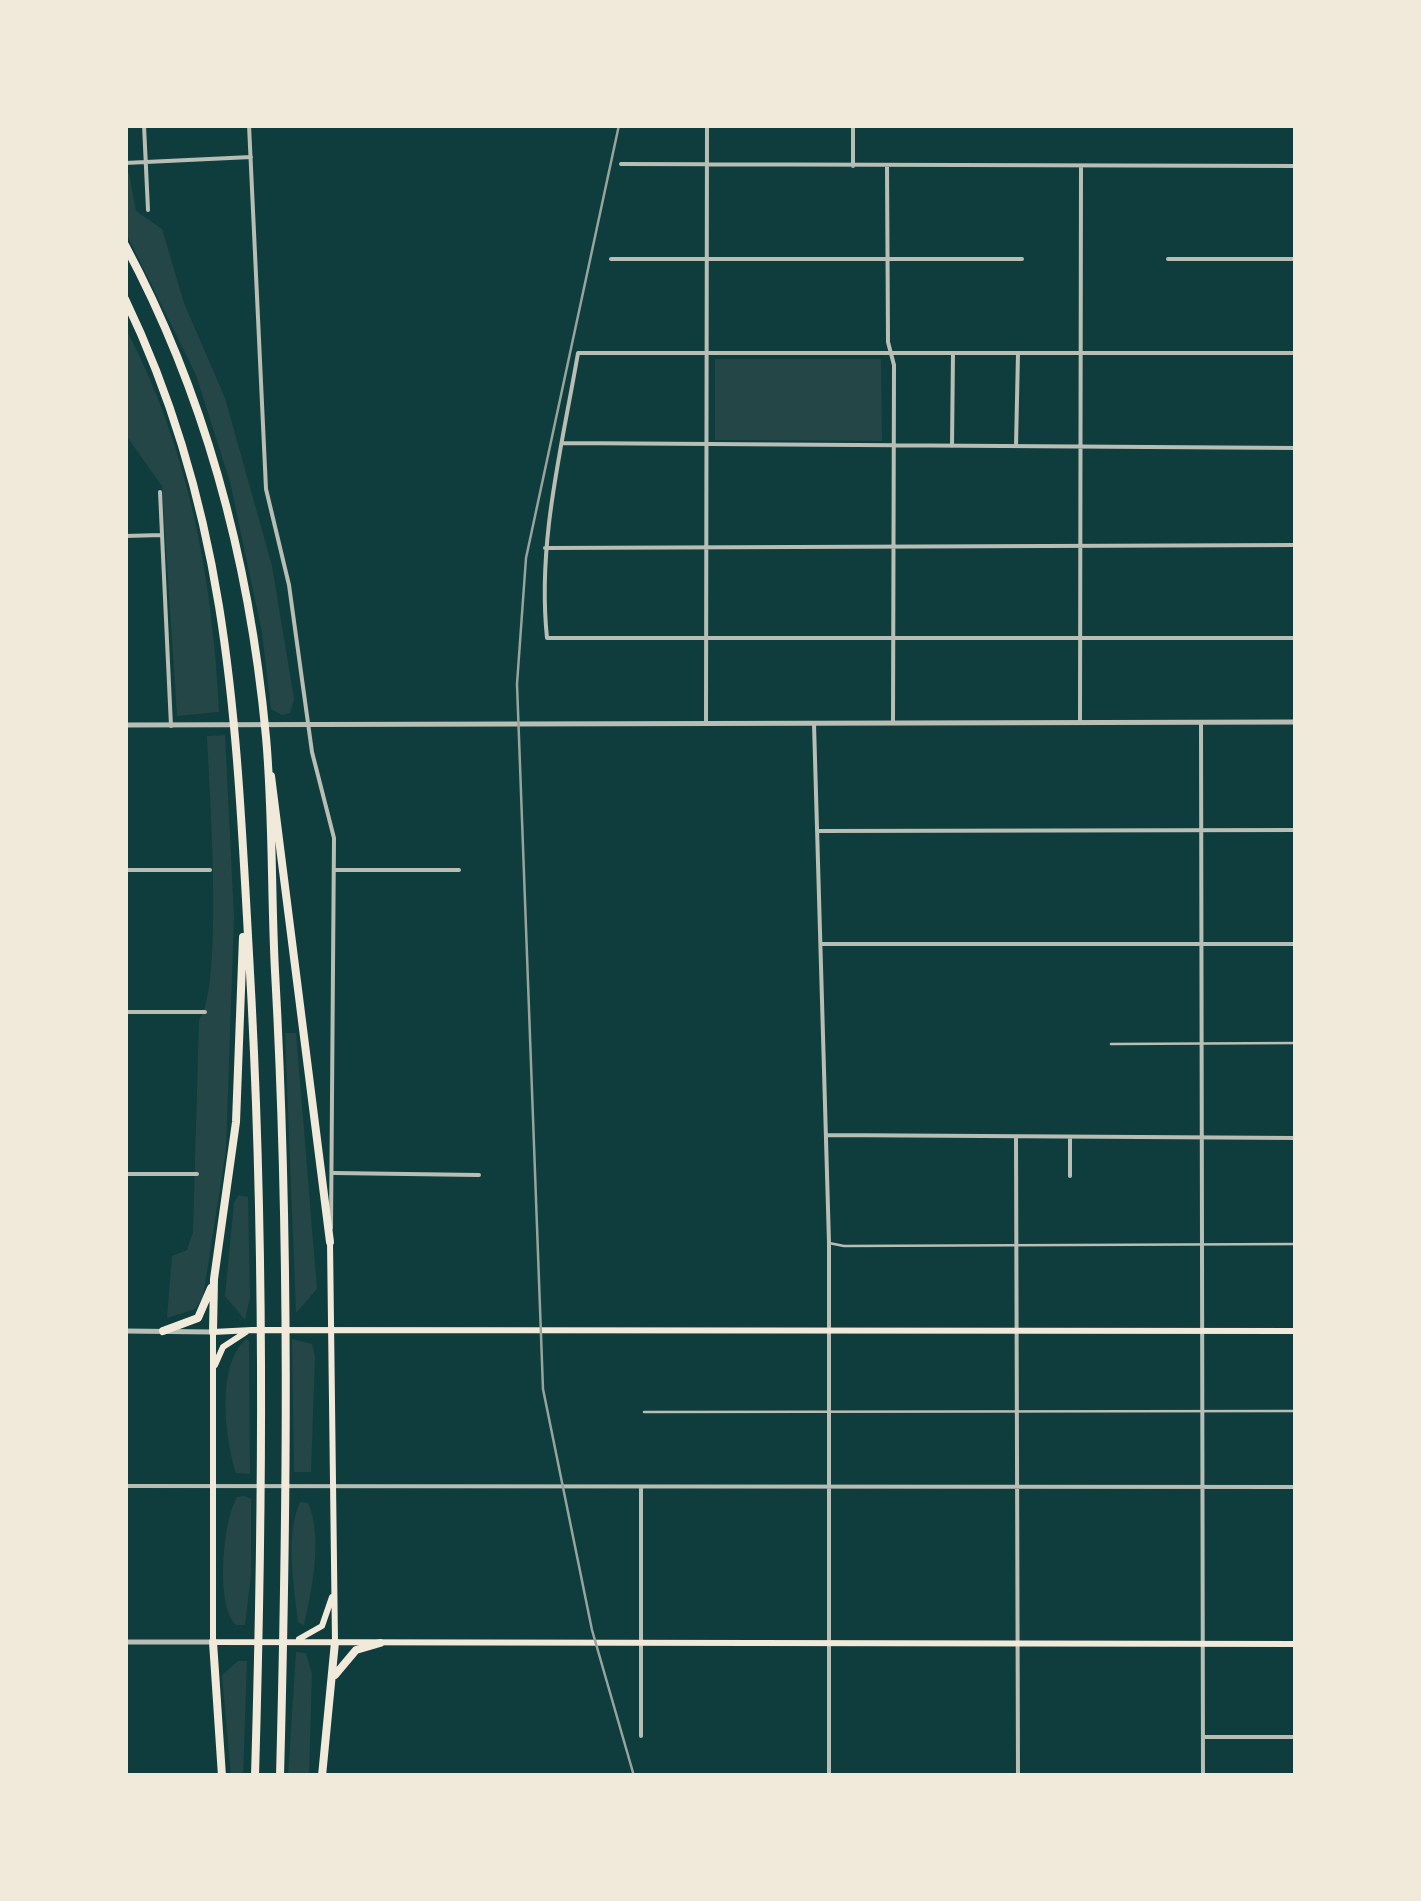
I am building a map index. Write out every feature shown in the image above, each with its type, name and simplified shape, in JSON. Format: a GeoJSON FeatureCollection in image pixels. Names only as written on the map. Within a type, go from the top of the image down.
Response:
{"type":"FeatureCollection","features":[{"type":"Feature","properties":{"kind":"highway"},"geometry":{"type":"LineString","coordinates":[[125,245],[164,324],[210,443],[244,577],[330,1242]]}},
{"type":"Feature","properties":{"kind":"highway"},"geometry":{"type":"LineString","coordinates":[[125,299],[166,393],[202,507],[216,573],[234,704],[262,1310],[256,1776]]}},
{"type":"Feature","properties":{"kind":"highway"},"geometry":{"type":"LineString","coordinates":[[266,741],[286,1306],[280,1776]]}},
{"type":"Feature","properties":{"kind":"highway"},"geometry":{"type":"LineString","coordinates":[[213,1332],[214,1279],[236,1122],[245,883]]}},
{"type":"Feature","properties":{"kind":"highway"},"geometry":{"type":"LineString","coordinates":[[162,1331],[198,1318],[214,1279]]}},
{"type":"Feature","properties":{"kind":"highway"},"geometry":{"type":"LineString","coordinates":[[213,1642],[222,1776]]}},
{"type":"Feature","properties":{"kind":"highway"},"geometry":{"type":"LineString","coordinates":[[322,1776],[335,1642]]}},
{"type":"Feature","properties":{"kind":"highway"},"geometry":{"type":"LineString","coordinates":[[332,1679],[345,1658],[380,1643]]}},
{"type":"Feature","properties":{"kind":"main road"},"geometry":{"type":"LineString","coordinates":[[330,1242],[335,1642]]}},
{"type":"Feature","properties":{"kind":"main road"},"geometry":{"type":"LineString","coordinates":[[214,1370],[223,1347],[252,1330]]}},
{"type":"Feature","properties":{"kind":"main road"},"geometry":{"type":"LineString","coordinates":[[1296,1332],[213,1332],[213,1642],[1296,1644]]}},
{"type":"Feature","properties":{"kind":"main road"},"geometry":{"type":"LineString","coordinates":[[294,1642],[322,1626],[334,1591]]}},
{"type":"Feature","properties":{"kind":"street"},"geometry":{"type":"LineString","coordinates":[[144,125],[148,210]]}},
{"type":"Feature","properties":{"kind":"street"},"geometry":{"type":"LineString","coordinates":[[250,125],[269,511],[289,585],[308,726],[334,838],[334,1173],[330,1242]]}},
{"type":"Feature","properties":{"kind":"street"},"geometry":{"type":"LineString","coordinates":[[706,724],[707,125]]}},
{"type":"Feature","properties":{"kind":"street"},"geometry":{"type":"LineString","coordinates":[[853,125],[853,166]]}},
{"type":"Feature","properties":{"kind":"street"},"geometry":{"type":"LineString","coordinates":[[125,163],[251,158]]}},
{"type":"Feature","properties":{"kind":"street"},"geometry":{"type":"LineString","coordinates":[[622,164],[1296,166]]}},
{"type":"Feature","properties":{"kind":"street"},"geometry":{"type":"LineString","coordinates":[[887,166],[886,260],[894,446],[893,724]]}},
{"type":"Feature","properties":{"kind":"street"},"geometry":{"type":"LineString","coordinates":[[1080,722],[1082,166]]}},
{"type":"Feature","properties":{"kind":"street"},"geometry":{"type":"LineString","coordinates":[[611,258],[1022,259]]}},
{"type":"Feature","properties":{"kind":"street"},"geometry":{"type":"LineString","coordinates":[[1168,259],[1296,259]]}},
{"type":"Feature","properties":{"kind":"street"},"geometry":{"type":"LineString","coordinates":[[1296,353],[578,352],[545,548],[546,638],[1296,638]]}},
{"type":"Feature","properties":{"kind":"street"},"geometry":{"type":"LineString","coordinates":[[952,446],[953,353]]}},
{"type":"Feature","properties":{"kind":"street"},"geometry":{"type":"LineString","coordinates":[[1016,446],[1018,353]]}},
{"type":"Feature","properties":{"kind":"street"},"geometry":{"type":"LineString","coordinates":[[562,444],[1296,448]]}},
{"type":"Feature","properties":{"kind":"street"},"geometry":{"type":"LineString","coordinates":[[160,492],[171,726]]}},
{"type":"Feature","properties":{"kind":"street"},"geometry":{"type":"LineString","coordinates":[[125,536],[162,534]]}},
{"type":"Feature","properties":{"kind":"street"},"geometry":{"type":"LineString","coordinates":[[545,548],[1296,546]]}},
{"type":"Feature","properties":{"kind":"street"},"geometry":{"type":"LineString","coordinates":[[1202,722],[1203,1776]]}},
{"type":"Feature","properties":{"kind":"street"},"geometry":{"type":"LineString","coordinates":[[125,726],[1296,722]]}},
{"type":"Feature","properties":{"kind":"street"},"geometry":{"type":"LineString","coordinates":[[814,724],[829,1243],[829,1776]]}},
{"type":"Feature","properties":{"kind":"street"},"geometry":{"type":"LineString","coordinates":[[818,832],[1296,830]]}},
{"type":"Feature","properties":{"kind":"street"},"geometry":{"type":"LineString","coordinates":[[125,870],[210,870]]}},
{"type":"Feature","properties":{"kind":"street"},"geometry":{"type":"LineString","coordinates":[[334,870],[460,870]]}},
{"type":"Feature","properties":{"kind":"street"},"geometry":{"type":"LineString","coordinates":[[822,944],[1296,944]]}},
{"type":"Feature","properties":{"kind":"street"},"geometry":{"type":"LineString","coordinates":[[125,1012],[206,1012]]}},
{"type":"Feature","properties":{"kind":"street"},"geometry":{"type":"LineString","coordinates":[[826,1136],[1296,1138]]}},
{"type":"Feature","properties":{"kind":"street"},"geometry":{"type":"LineString","coordinates":[[1016,1138],[1018,1776]]}},
{"type":"Feature","properties":{"kind":"street"},"geometry":{"type":"LineString","coordinates":[[1070,1138],[1070,1176]]}},
{"type":"Feature","properties":{"kind":"street"},"geometry":{"type":"LineString","coordinates":[[334,1173],[479,1175]]}},
{"type":"Feature","properties":{"kind":"street"},"geometry":{"type":"LineString","coordinates":[[125,1174],[197,1174]]}},
{"type":"Feature","properties":{"kind":"street"},"geometry":{"type":"LineString","coordinates":[[125,1330],[213,1332]]}},
{"type":"Feature","properties":{"kind":"street"},"geometry":{"type":"LineString","coordinates":[[125,1486],[1296,1488]]}},
{"type":"Feature","properties":{"kind":"street"},"geometry":{"type":"LineString","coordinates":[[640,1487],[641,1736]]}},
{"type":"Feature","properties":{"kind":"street"},"geometry":{"type":"LineString","coordinates":[[125,1642],[213,1642]]}},
{"type":"Feature","properties":{"kind":"street"},"geometry":{"type":"LineString","coordinates":[[1203,1737],[1296,1738]]}},
{"type":"Feature","properties":{"kind":"lane"},"geometry":{"type":"LineString","coordinates":[[1110,1044],[1296,1042]]}},
{"type":"Feature","properties":{"kind":"lane"},"geometry":{"type":"LineString","coordinates":[[829,1243],[1296,1244]]}},
{"type":"Feature","properties":{"kind":"lane"},"geometry":{"type":"LineString","coordinates":[[644,1412],[1296,1411]]}},
{"type":"Feature","properties":{"kind":"shaded area"},"geometry":{"type":"Polygon","coordinates":[[[129,173],[136,211],[162,229],[184,303],[225,398],[272,566],[294,699],[290,713],[282,715],[271,709],[262,632],[230,482],[196,375],[125,231],[125,174],[129,173]]]}},
{"type":"Feature","properties":{"kind":"shaded area"},"geometry":{"type":"Polygon","coordinates":[[[125,327],[165,419],[193,514],[211,612],[219,712],[177,716],[162,486],[125,434],[125,327]]]}},
{"type":"Feature","properties":{"kind":"shaded area"},"geometry":{"type":"Polygon","coordinates":[[[715,359],[881,359],[882,441],[715,440],[715,359]]]}},
{"type":"Feature","properties":{"kind":"shaded area"},"geometry":{"type":"Polygon","coordinates":[[[225,735],[234,917],[226,1150],[203,1297],[195,1309],[167,1318],[172,1256],[187,1250],[193,1232],[199,1020],[207,1001],[213,929],[207,736],[225,735]]]}},
{"type":"Feature","properties":{"kind":"shaded area"},"geometry":{"type":"Polygon","coordinates":[[[285,1033],[296,1033],[317,1289],[296,1313],[285,1033]]]}},
{"type":"Feature","properties":{"kind":"shaded area"},"geometry":{"type":"Polygon","coordinates":[[[239,1195],[248,1197],[250,1297],[245,1320],[225,1296],[234,1202],[239,1195]]]}},
{"type":"Feature","properties":{"kind":"shaded area"},"geometry":{"type":"Polygon","coordinates":[[[246,1339],[250,1474],[236,1473],[226,1422],[230,1366],[246,1339]]]}},
{"type":"Feature","properties":{"kind":"shaded area"},"geometry":{"type":"Polygon","coordinates":[[[292,1339],[312,1344],[315,1356],[311,1472],[294,1472],[292,1339]]]}},
{"type":"Feature","properties":{"kind":"shaded area"},"geometry":{"type":"Polygon","coordinates":[[[237,1497],[251,1499],[251,1574],[245,1625],[236,1625],[225,1600],[223,1562],[232,1509],[237,1497]]]}},
{"type":"Feature","properties":{"kind":"shaded area"},"geometry":{"type":"Polygon","coordinates":[[[300,1502],[308,1503],[315,1531],[313,1580],[304,1625],[298,1622],[292,1561],[295,1515],[300,1502]]]}},
{"type":"Feature","properties":{"kind":"shaded area"},"geometry":{"type":"Polygon","coordinates":[[[296,1652],[306,1653],[312,1674],[309,1776],[288,1776],[296,1652]]]}},
{"type":"Feature","properties":{"kind":"shaded area"},"geometry":{"type":"Polygon","coordinates":[[[238,1661],[247,1661],[243,1776],[231,1776],[222,1675],[238,1661]]]}},
{"type":"Feature","properties":{"kind":"railway"},"geometry":{"type":"LineString","coordinates":[[619,125],[526,558],[517,684],[543,1389],[592,1630],[634,1776]]}}]}
